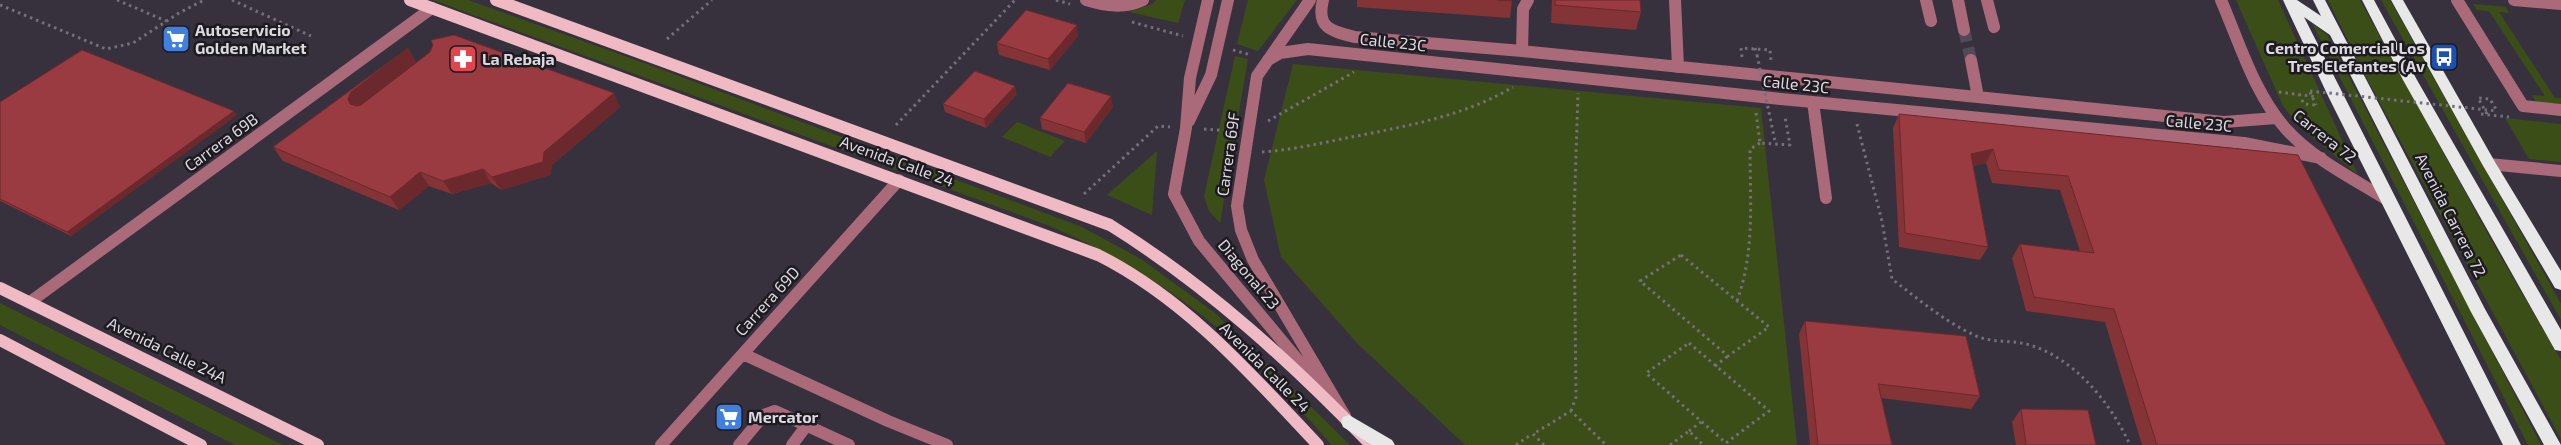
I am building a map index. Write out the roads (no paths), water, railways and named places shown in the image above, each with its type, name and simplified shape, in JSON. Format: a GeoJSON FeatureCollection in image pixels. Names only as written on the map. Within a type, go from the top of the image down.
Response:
{"type":"FeatureCollection","features":[{"type":"Feature","properties":{"kind":"highway","name":"Avenida Carrera 72"},"geometry":{"type":"LineString","coordinates":[[2319,0],[2480,312],[2553,445]]}},
{"type":"Feature","properties":{"kind":"highway","name":"Avenida Carrera 72"},"geometry":{"type":"LineString","coordinates":[[2368,0],[2410,80],[2561,345]]}},
{"type":"Feature","properties":{"kind":"highway"},"geometry":{"type":"LineString","coordinates":[[2397,0],[2561,284]]}},
{"type":"Feature","properties":{"kind":"highway"},"geometry":{"type":"LineString","coordinates":[[2290,1],[2336,33]]}},
{"type":"Feature","properties":{"kind":"highway"},"geometry":{"type":"LineString","coordinates":[[2290,1],[2336,98],[2512,445]]}},
{"type":"Feature","properties":{"kind":"highway"},"geometry":{"type":"LineString","coordinates":[[1349,422],[1386,445]]}},
{"type":"Feature","properties":{"kind":"main road","name":"Avenida Calle 24"},"geometry":{"type":"LineString","coordinates":[[410,0],[1080,248],[1126,271],[1202,328],[1231,355],[1318,445]]}},
{"type":"Feature","properties":{"kind":"main road","name":"Avenida Calle 24"},"geometry":{"type":"LineString","coordinates":[[499,1],[1110,225],[1177,267],[1227,305],[1349,422],[1370,445]]}},
{"type":"Feature","properties":{"kind":"main road","name":"Avenida Calle 24A"},"geometry":{"type":"LineString","coordinates":[[0,288],[318,445]]}},
{"type":"Feature","properties":{"kind":"main road"},"geometry":{"type":"LineString","coordinates":[[0,340],[201,445]]}},
{"type":"Feature","properties":{"kind":"street"},"geometry":{"type":"LineString","coordinates":[[1091,2],[1120,6],[1143,0]]}},
{"type":"Feature","properties":{"kind":"street","name":"Diagonal 23"},"geometry":{"type":"LineString","coordinates":[[1208,0],[1190,78],[1186,128],[1174,194],[1186,223],[1199,241],[1349,422]]}},
{"type":"Feature","properties":{"kind":"street","name":"Diagonal 23"},"geometry":{"type":"LineString","coordinates":[[1186,128],[1211,75],[1228,0]]}},
{"type":"Feature","properties":{"kind":"street","name":"Carrera 69F"},"geometry":{"type":"LineString","coordinates":[[1310,0],[1257,76],[1237,206],[1241,230],[1253,260],[1349,422]]}},
{"type":"Feature","properties":{"kind":"street","name":"Calle 23C"},"geometry":{"type":"LineString","coordinates":[[1323,0],[1320,16],[1323,22],[1338,32],[1355,37],[1522,51],[2224,122],[2244,122],[2276,118]]}},
{"type":"Feature","properties":{"kind":"street"},"geometry":{"type":"LineString","coordinates":[[1675,0],[1678,67]]}},
{"type":"Feature","properties":{"kind":"street"},"geometry":{"type":"LineString","coordinates":[[1926,0],[1931,21]]}},
{"type":"Feature","properties":{"kind":"street"},"geometry":{"type":"LineString","coordinates":[[1958,0],[1964,30]]}},
{"type":"Feature","properties":{"kind":"street"},"geometry":{"type":"LineString","coordinates":[[1987,0],[1994,27]]}},
{"type":"Feature","properties":{"kind":"street","name":"Carrera 72"},"geometry":{"type":"LineString","coordinates":[[2220,0],[2260,90],[2276,118],[2321,158],[2389,201]]}},
{"type":"Feature","properties":{"kind":"street"},"geometry":{"type":"LineString","coordinates":[[2457,0],[2523,106],[2561,110]]}},
{"type":"Feature","properties":{"kind":"street"},"geometry":{"type":"LineString","coordinates":[[2514,0],[2561,4]]}},
{"type":"Feature","properties":{"kind":"street"},"geometry":{"type":"LineString","coordinates":[[1522,51],[1523,9],[1528,1]]}},
{"type":"Feature","properties":{"kind":"street","name":"Carrera 69B"},"geometry":{"type":"LineString","coordinates":[[30,302],[432,8]]}},
{"type":"Feature","properties":{"kind":"street","name":"Calle 23C"},"geometry":{"type":"LineString","coordinates":[[1268,60],[1280,53],[1300,50],[1381,57],[1852,106],[2244,143],[2321,158]]}},
{"type":"Feature","properties":{"kind":"street"},"geometry":{"type":"LineString","coordinates":[[1971,60],[1978,97]]}},
{"type":"Feature","properties":{"kind":"street"},"geometry":{"type":"LineString","coordinates":[[1813,102],[1826,198]]}},
{"type":"Feature","properties":{"kind":"street"},"geometry":{"type":"LineString","coordinates":[[2490,164],[2561,171]]}},
{"type":"Feature","properties":{"kind":"street","name":"Carrera 69D"},"geometry":{"type":"LineString","coordinates":[[661,445],[899,180]]}},
{"type":"Feature","properties":{"kind":"street"},"geometry":{"type":"LineString","coordinates":[[743,354],[888,421],[947,445]]}},
{"type":"Feature","properties":{"kind":"street"},"geometry":{"type":"LineString","coordinates":[[739,445],[764,415],[775,411],[849,445]]}},
{"type":"Feature","properties":{"kind":"street"},"geometry":{"type":"LineString","coordinates":[[792,445],[807,426]]}},
{"type":"Feature","properties":{"kind":"tunnel"},"geometry":{"type":"LineString","coordinates":[[1964,30],[1971,60]]}},
{"type":"Feature","properties":{"kind":"place","name":"Autoservicio Golden Market"},"geometry":{"type":"Point","coordinates":[176,39]}},
{"type":"Feature","properties":{"kind":"place","name":"Centro Comercial Los Tres Elefantes (Av"},"geometry":{"type":"Point","coordinates":[2444,57]}},
{"type":"Feature","properties":{"kind":"place","name":"La Rebaja"},"geometry":{"type":"Point","coordinates":[463,59]}},
{"type":"Feature","properties":{"kind":"place","name":"Mercator"},"geometry":{"type":"Point","coordinates":[729,417]}}]}
